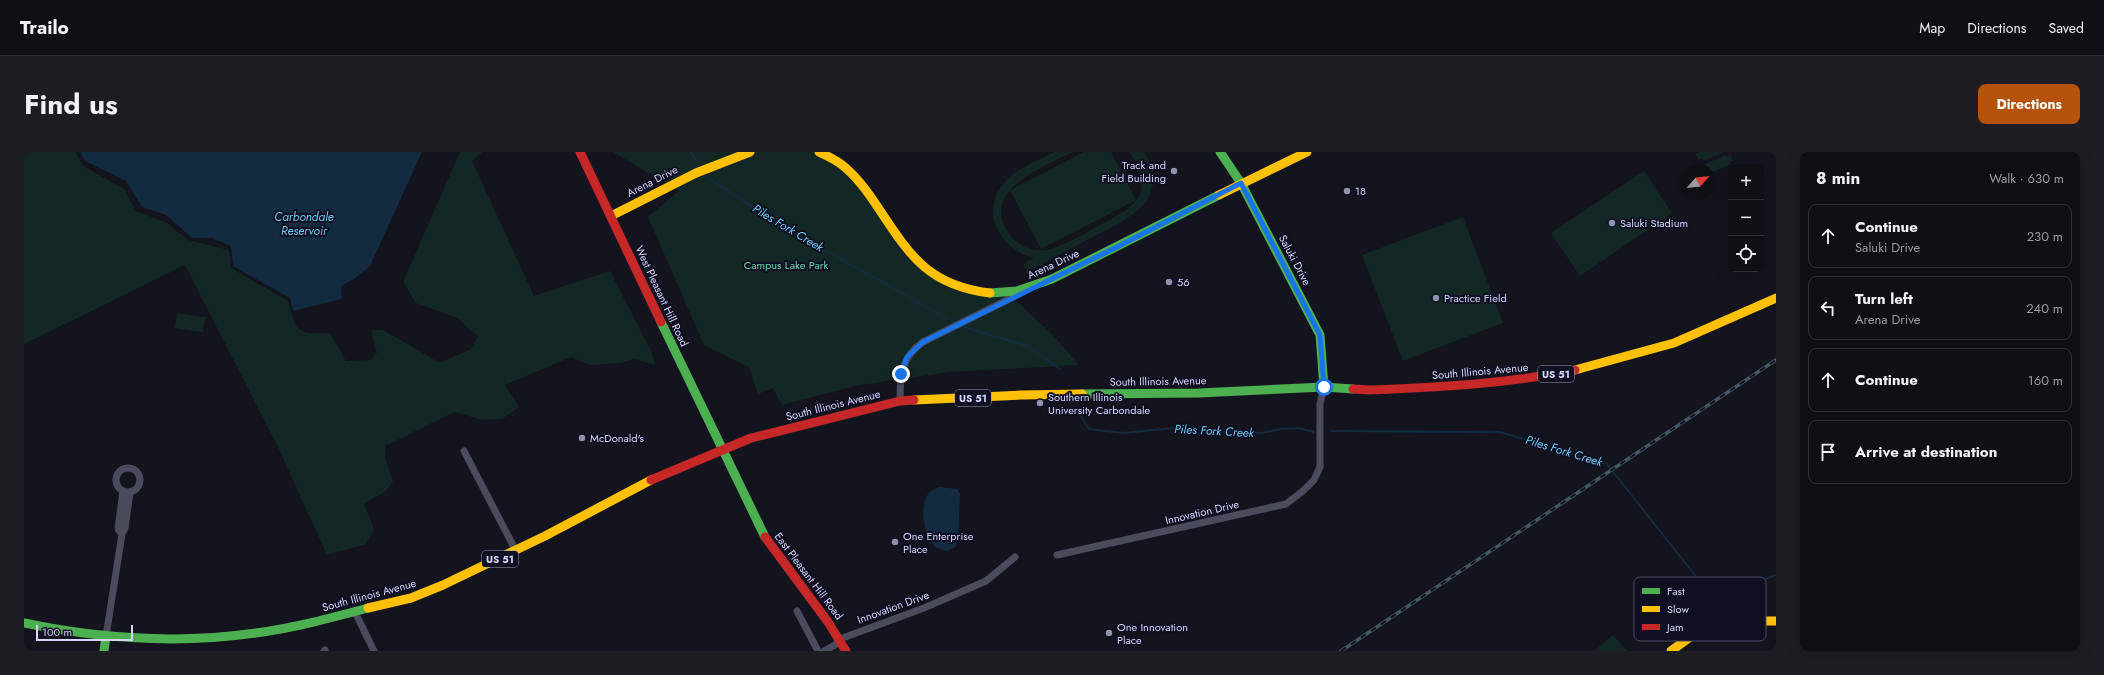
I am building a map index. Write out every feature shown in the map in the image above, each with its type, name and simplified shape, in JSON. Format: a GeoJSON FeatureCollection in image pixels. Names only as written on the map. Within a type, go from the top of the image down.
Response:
{"type":"FeatureCollection","features":[{"type":"Feature","properties":{"kind":"main road","name":"West Pleasant Hill Road"},"geometry":{"type":"LineString","coordinates":[[580,152],[722,450]]}},
{"type":"Feature","properties":{"kind":"main road","name":"Arena Drive"},"geometry":{"type":"LineString","coordinates":[[611,216],[674,183],[725,160],[750,152]]}},
{"type":"Feature","properties":{"kind":"main road","name":"Arena Drive"},"geometry":{"type":"LineString","coordinates":[[819,152],[837,161],[858,179],[889,228],[912,256],[932,274],[952,283],[984,291],[1003,293],[1031,288],[1117,247],[1241,183],[1307,152]]}},
{"type":"Feature","properties":{"kind":"main road","name":"Saluki Drive"},"geometry":{"type":"LineString","coordinates":[[1220,152],[1241,183],[1320,335],[1324,387]]}},
{"type":"Feature","properties":{"kind":"main road","name":"South Illinois Avenue"},"geometry":{"type":"LineString","coordinates":[[106,636],[167,638],[230,636],[296,626],[412,598],[516,551],[663,473],[751,438],[900,402],[1022,395],[1199,393],[1324,387],[1370,390],[1470,386],[1530,379],[1598,365],[1674,343],[1776,298]]}},
{"type":"Feature","properties":{"kind":"main road","name":"East Pleasant Hill Road"},"geometry":{"type":"LineString","coordinates":[[722,450],[765,538],[781,563],[821,610],[846,651]]}},
{"type":"Feature","properties":{"kind":"main road","name":"US 51"},"geometry":{"type":"LineString","coordinates":[[24,623],[106,636]]}},
{"type":"Feature","properties":{"kind":"main road"},"geometry":{"type":"LineString","coordinates":[[104,651],[106,636]]}},
{"type":"Feature","properties":{"kind":"main road"},"geometry":{"type":"LineString","coordinates":[[1671,651],[1685,641]]}},
{"type":"Feature","properties":{"kind":"street"},"geometry":{"type":"LineString","coordinates":[[900,402],[903,366],[914,349],[923,342],[1031,288]]}},
{"type":"Feature","properties":{"kind":"street","name":"Innovation Drive"},"geometry":{"type":"LineString","coordinates":[[1057,555],[1286,504],[1314,480],[1320,467],[1320,404],[1324,387]]}},
{"type":"Feature","properties":{"kind":"street"},"geometry":{"type":"LineString","coordinates":[[464,451],[516,551]]}},
{"type":"Feature","properties":{"kind":"street"},"geometry":{"type":"LineString","coordinates":[[106,636],[122,534],[125,528],[127,491]]}},
{"type":"Feature","properties":{"kind":"street","name":"Innovation Drive"},"geometry":{"type":"LineString","coordinates":[[824,651],[835,645],[840,639],[924,608],[986,581],[1015,557]]}},
{"type":"Feature","properties":{"kind":"street"},"geometry":{"type":"LineString","coordinates":[[797,611],[818,651]]}},
{"type":"Feature","properties":{"kind":"street"},"geometry":{"type":"LineString","coordinates":[[355,612],[374,651]]}},
{"type":"Feature","properties":{"kind":"green space"},"geometry":{"type":"Polygon","coordinates":[[[24,152],[75,152],[83,166],[124,189],[136,211],[167,223],[188,240],[229,250],[231,268],[288,301],[296,325],[304,332],[330,333],[346,361],[370,360],[377,353],[371,330],[383,330],[440,363],[471,349],[478,336],[457,318],[416,303],[403,282],[460,152],[482,152],[472,161],[534,296],[610,271],[652,353],[655,365],[634,359],[621,363],[590,365],[571,357],[505,385],[519,407],[502,419],[483,420],[454,412],[385,446],[385,458],[393,481],[386,491],[364,504],[374,529],[366,544],[327,555],[277,445],[185,265],[24,344],[24,152]]]}},
{"type":"Feature","properties":{"kind":"green space","name":"Campus Lake Park"},"geometry":{"type":"Polygon","coordinates":[[[613,152],[819,152],[837,161],[889,227],[932,274],[1012,297],[1053,335],[1079,365],[950,372],[854,386],[782,405],[773,388],[758,394],[749,367],[704,345],[648,217],[679,191],[613,152]]]}},
{"type":"Feature","properties":{"kind":"green space"},"geometry":{"type":"Polygon","coordinates":[[[1055,152],[1073,152],[1046,165],[1018,182],[1008,193],[1002,205],[1002,218],[1009,234],[1020,244],[1029,248],[1044,250],[1061,245],[1095,228],[1130,207],[1139,197],[1142,185],[1136,164],[1139,162],[1141,165],[1138,159],[1135,161],[1130,152],[1144,152],[1152,169],[1153,184],[1148,197],[1140,208],[1128,217],[1115,226],[1027,272],[1023,264],[1034,258],[1021,253],[1002,237],[996,226],[993,215],[994,203],[998,191],[1012,175],[1030,164],[1055,152]]]}},
{"type":"Feature","properties":{"kind":"green space"},"geometry":{"type":"Polygon","coordinates":[[[1084,152],[1111,152],[1136,200],[1041,249],[1010,190],[1084,152]]]}},
{"type":"Feature","properties":{"kind":"green space"},"geometry":{"type":"Polygon","coordinates":[[[1699,152],[1723,152],[1703,161],[1702,158],[1698,160],[1696,154],[1699,152]]]}},
{"type":"Feature","properties":{"kind":"green space"},"geometry":{"type":"Polygon","coordinates":[[[1726,155],[1727,157],[1730,155],[1733,161],[1716,170],[1716,164],[1705,164],[1726,155]]]}},
{"type":"Feature","properties":{"kind":"green space","name":"Saluki Stadium"},"geometry":{"type":"Polygon","coordinates":[[[1644,171],[1672,213],[1580,276],[1551,233],[1644,171]]]}},
{"type":"Feature","properties":{"kind":"green space","name":"Practice Field"},"geometry":{"type":"Polygon","coordinates":[[[1463,217],[1503,323],[1403,361],[1362,255],[1463,217]]]}},
{"type":"Feature","properties":{"kind":"green space"},"geometry":{"type":"Polygon","coordinates":[[[177,313],[205,317],[203,332],[175,328],[177,313]]]}},
{"type":"Feature","properties":{"kind":"green space"},"geometry":{"type":"Polygon","coordinates":[[[1613,635],[1627,651],[1594,651],[1613,635]]]}},
{"type":"Feature","properties":{"kind":"water","name":"Carbondale Reservoir"},"geometry":{"type":"Polygon","coordinates":[[[80,152],[422,152],[370,266],[354,279],[341,286],[342,299],[293,311],[290,298],[233,266],[231,246],[212,238],[192,238],[166,215],[142,207],[126,181],[85,161],[80,152]]]}},
{"type":"Feature","properties":{"kind":"water"},"geometry":{"type":"Polygon","coordinates":[[[939,487],[957,489],[960,494],[958,540],[955,547],[947,551],[934,546],[928,537],[924,524],[924,508],[927,495],[939,487]]]}},
{"type":"Feature","properties":{"kind":"waterway","name":"Piles Fork Creek"},"geometry":{"type":"LineString","coordinates":[[690,152],[697,161]]}},
{"type":"Feature","properties":{"kind":"waterway","name":"Piles Fork Creek"},"geometry":{"type":"LineString","coordinates":[[708,178],[784,227],[953,322]]}},
{"type":"Feature","properties":{"kind":"waterway","name":"Piles Fork Creek"},"geometry":{"type":"LineString","coordinates":[[961,326],[1027,346],[1060,369]]}},
{"type":"Feature","properties":{"kind":"waterway","name":"Piles Fork Creek"},"geometry":{"type":"LineString","coordinates":[[1077,410],[1089,429],[1123,433],[1184,427],[1262,433],[1281,429],[1300,428],[1313,432]]}},
{"type":"Feature","properties":{"kind":"waterway","name":"Piles Fork Creek"},"geometry":{"type":"LineString","coordinates":[[1332,431],[1500,432],[1607,464],[1696,577]]}},
{"type":"Feature","properties":{"kind":"waterway","name":"Piles Fork Creek"},"geometry":{"type":"LineString","coordinates":[[1766,579],[1776,575]]}},
{"type":"Feature","properties":{"kind":"railway"},"geometry":{"type":"LineString","coordinates":[[1341,651],[1776,360]]}},
{"type":"Feature","properties":{"kind":"traffic: fast"},"geometry":{"type":"LineString","coordinates":[[1220,152],[1241,183],[1320,335],[1324,387]]}},
{"type":"Feature","properties":{"kind":"traffic: fast"},"geometry":{"type":"LineString","coordinates":[[990,293],[1017,291],[1052,279],[1219,195]]}},
{"type":"Feature","properties":{"kind":"traffic: fast"},"geometry":{"type":"LineString","coordinates":[[661,322],[765,537]]}},
{"type":"Feature","properties":{"kind":"traffic: fast"},"geometry":{"type":"LineString","coordinates":[[1082,394],[1199,393],[1324,387],[1353,389]]}},
{"type":"Feature","properties":{"kind":"traffic: fast"},"geometry":{"type":"LineString","coordinates":[[24,623],[81,633],[110,636],[168,639],[198,638],[256,633],[326,619],[368,608]]}},
{"type":"Feature","properties":{"kind":"traffic: fast"},"geometry":{"type":"LineString","coordinates":[[104,651],[106,636]]}},
{"type":"Feature","properties":{"kind":"traffic: slow"},"geometry":{"type":"LineString","coordinates":[[611,216],[696,173],[750,152]]}},
{"type":"Feature","properties":{"kind":"traffic: slow"},"geometry":{"type":"LineString","coordinates":[[819,152],[838,162],[854,175],[898,237],[920,263],[934,274],[949,282],[968,289],[990,293]]}},
{"type":"Feature","properties":{"kind":"traffic: slow"},"geometry":{"type":"LineString","coordinates":[[1219,195],[1307,152]]}},
{"type":"Feature","properties":{"kind":"traffic: slow"},"geometry":{"type":"LineString","coordinates":[[1575,370],[1674,343],[1776,298]]}},
{"type":"Feature","properties":{"kind":"traffic: slow"},"geometry":{"type":"LineString","coordinates":[[914,400],[1082,394]]}},
{"type":"Feature","properties":{"kind":"traffic: slow"},"geometry":{"type":"LineString","coordinates":[[368,608],[411,598],[443,585],[545,536],[651,480]]}},
{"type":"Feature","properties":{"kind":"traffic: slow"},"geometry":{"type":"LineString","coordinates":[[1766,621],[1776,621]]}},
{"type":"Feature","properties":{"kind":"traffic: slow"},"geometry":{"type":"LineString","coordinates":[[1671,651],[1685,641]]}},
{"type":"Feature","properties":{"kind":"traffic: jam"},"geometry":{"type":"LineString","coordinates":[[580,152],[661,322]]}},
{"type":"Feature","properties":{"kind":"traffic: jam"},"geometry":{"type":"LineString","coordinates":[[1353,389],[1370,390],[1422,388],[1498,382],[1575,370]]}},
{"type":"Feature","properties":{"kind":"traffic: jam"},"geometry":{"type":"LineString","coordinates":[[651,480],[751,438],[900,401],[914,400]]}},
{"type":"Feature","properties":{"kind":"traffic: jam"},"geometry":{"type":"LineString","coordinates":[[765,537],[828,622],[846,651]]}},
{"type":"Feature","properties":{"kind":"place","name":"Track and Field Building"},"geometry":{"type":"Point","coordinates":[1174,171]}},
{"type":"Feature","properties":{"kind":"place","name":"18"},"geometry":{"type":"Point","coordinates":[1347,191]}},
{"type":"Feature","properties":{"kind":"place","name":"Saluki Stadium"},"geometry":{"type":"Point","coordinates":[1612,223]}},
{"type":"Feature","properties":{"kind":"place","name":"56"},"geometry":{"type":"Point","coordinates":[1169,282]}},
{"type":"Feature","properties":{"kind":"place","name":"Practice Field"},"geometry":{"type":"Point","coordinates":[1436,298]}},
{"type":"Feature","properties":{"kind":"place","name":"Southern Illinois University Carbondale"},"geometry":{"type":"Point","coordinates":[1040,403]}},
{"type":"Feature","properties":{"kind":"place","name":"McDonald's"},"geometry":{"type":"Point","coordinates":[582,438]}},
{"type":"Feature","properties":{"kind":"place","name":"One Enterprise Place"},"geometry":{"type":"Point","coordinates":[895,542]}},
{"type":"Feature","properties":{"kind":"place","name":"One Innovation Place"},"geometry":{"type":"Point","coordinates":[1109,633]}},
{"type":"Feature","properties":{"kind":"route"},"geometry":{"type":"LineString","coordinates":[[901,374],[907,357],[923,342],[1001,302],[1117,247],[1241,183],[1320,335],[1323,352],[1324,387]]}}]}
